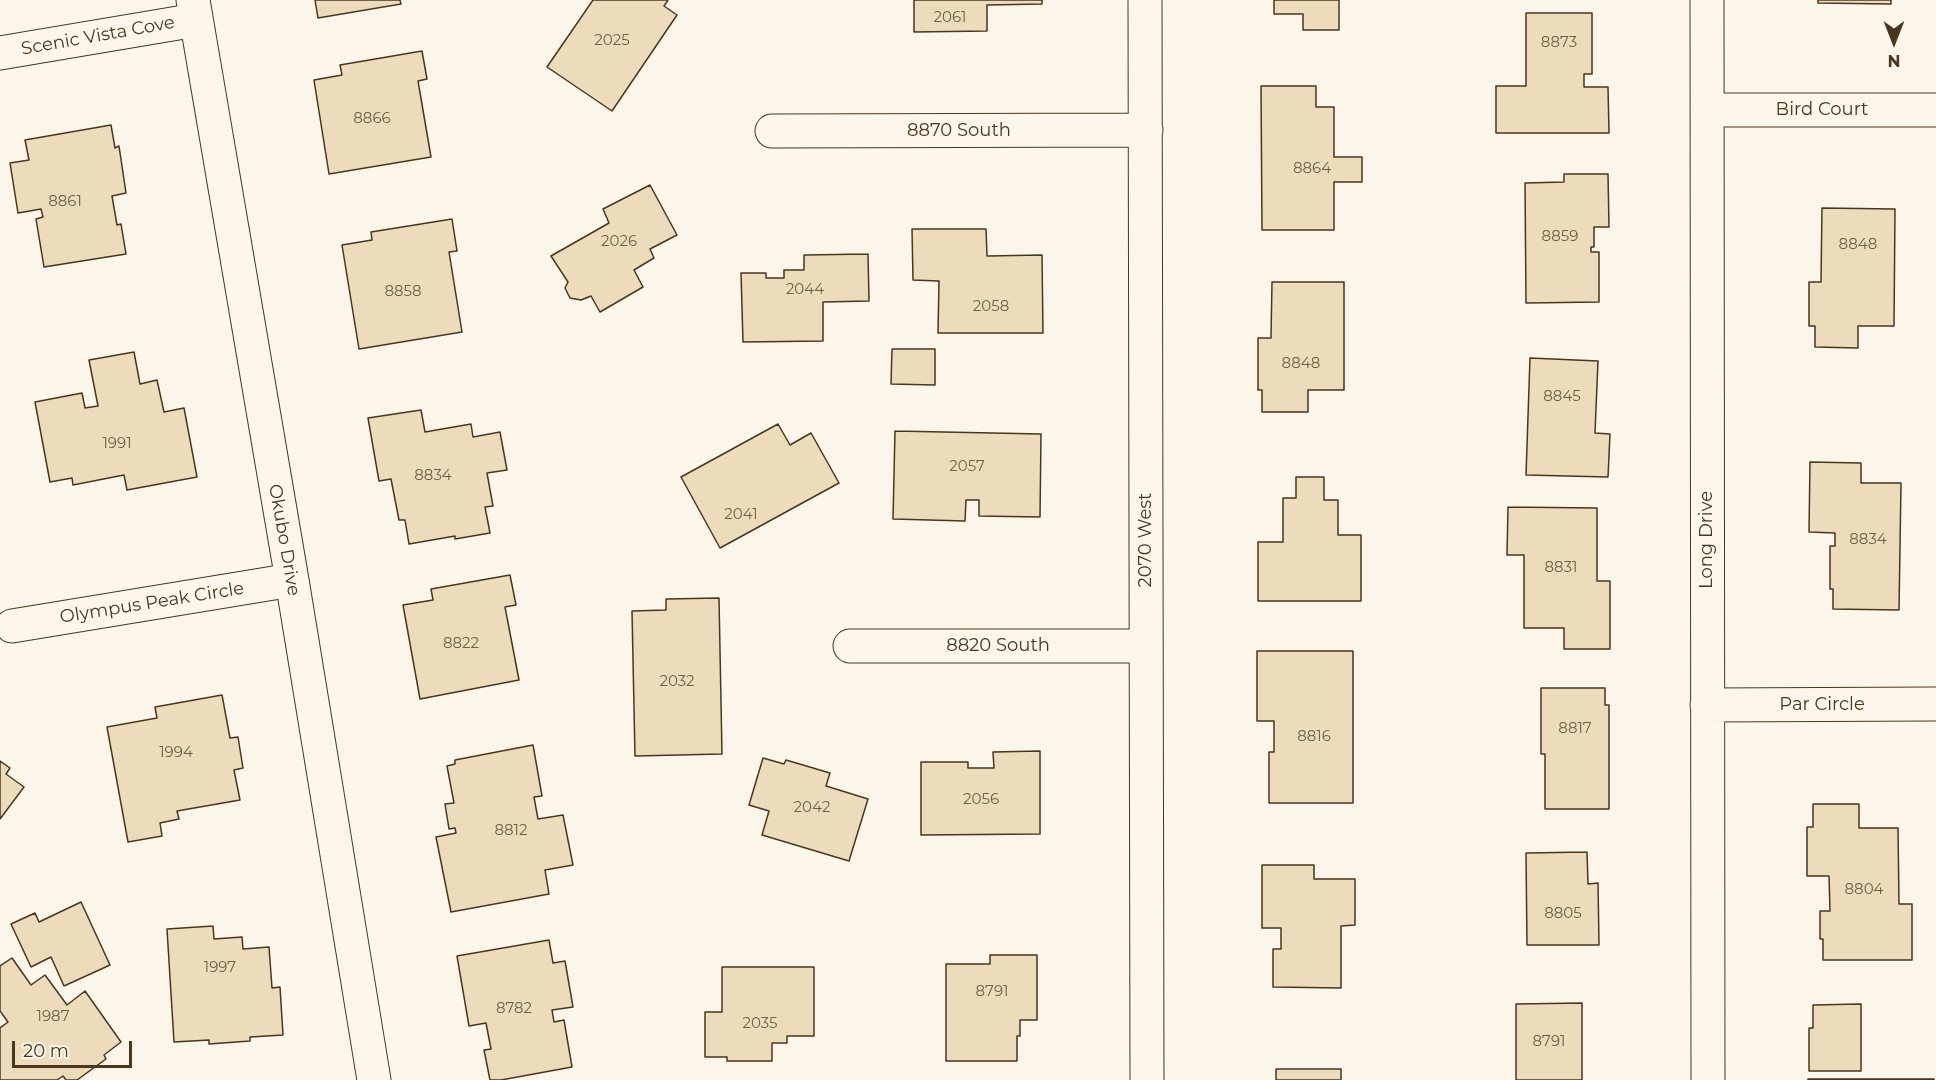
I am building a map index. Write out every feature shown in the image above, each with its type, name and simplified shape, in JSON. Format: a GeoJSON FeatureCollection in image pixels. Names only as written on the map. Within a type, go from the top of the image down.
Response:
{"type":"FeatureCollection","features":[{"type":"Feature","properties":{"kind":"street","name":"2070 West"},"geometry":{"type":"LineString","coordinates":[[1145,0],[1147,1080]]}},
{"type":"Feature","properties":{"kind":"street","name":"Long Drive"},"geometry":{"type":"LineString","coordinates":[[1707,0],[1708,1080]]}},
{"type":"Feature","properties":{"kind":"street","name":"Scenic Vista Cove"},"geometry":{"type":"LineString","coordinates":[[0,53],[195,10]]}},
{"type":"Feature","properties":{"kind":"street","name":"Okubo Drive"},"geometry":{"type":"LineString","coordinates":[[195,10],[374,1080]]}},
{"type":"Feature","properties":{"kind":"street","name":"Bird Court"},"geometry":{"type":"LineString","coordinates":[[1707,110],[1936,110]]}},
{"type":"Feature","properties":{"kind":"street","name":"8870 South"},"geometry":{"type":"LineString","coordinates":[[772,131],[1146,130]]}},
{"type":"Feature","properties":{"kind":"street","name":"Olympus Peak Circle"},"geometry":{"type":"LineString","coordinates":[[12,626],[292,580]]}},
{"type":"Feature","properties":{"kind":"street","name":"8820 South"},"geometry":{"type":"LineString","coordinates":[[850,646],[1146,646]]}},
{"type":"Feature","properties":{"kind":"street","name":"Par Circle"},"geometry":{"type":"LineString","coordinates":[[1707,705],[1936,704]]}},
{"type":"Feature","properties":{"kind":"building"},"geometry":{"type":"Polygon","coordinates":[[[315,0],[400,0],[401,4],[318,18],[315,0]]]}},
{"type":"Feature","properties":{"kind":"building"},"geometry":{"type":"Polygon","coordinates":[[[593,0],[668,0],[664,6],[677,15],[612,111],[547,67],[593,0]]]}},
{"type":"Feature","properties":{"kind":"building"},"geometry":{"type":"Polygon","coordinates":[[[914,0],[1042,0],[1042,4],[987,5],[987,31],[914,32],[914,0]]]}},
{"type":"Feature","properties":{"kind":"building"},"geometry":{"type":"Polygon","coordinates":[[[1274,0],[1339,0],[1339,30],[1303,30],[1303,14],[1274,14],[1274,0]]]}},
{"type":"Feature","properties":{"kind":"building"},"geometry":{"type":"Polygon","coordinates":[[[1818,0],[1891,0],[1891,4],[1818,3],[1818,0]]]}},
{"type":"Feature","properties":{"kind":"building"},"geometry":{"type":"Polygon","coordinates":[[[1526,13],[1592,13],[1592,74],[1584,74],[1584,87],[1608,87],[1609,133],[1496,133],[1496,86],[1526,86],[1526,13]]]}},
{"type":"Feature","properties":{"kind":"building"},"geometry":{"type":"Polygon","coordinates":[[[422,51],[427,79],[418,81],[431,157],[329,174],[314,80],[342,75],[340,65],[422,51]]]}},
{"type":"Feature","properties":{"kind":"building"},"geometry":{"type":"Polygon","coordinates":[[[1261,86],[1316,86],[1316,107],[1334,107],[1334,157],[1362,157],[1362,182],[1334,182],[1334,230],[1262,230],[1261,86]]]}},
{"type":"Feature","properties":{"kind":"building"},"geometry":{"type":"Polygon","coordinates":[[[111,125],[115,148],[119,146],[126,193],[112,196],[117,225],[121,224],[126,254],[44,267],[36,219],[43,217],[41,209],[18,213],[10,163],[29,160],[25,140],[111,125]]]}},
{"type":"Feature","properties":{"kind":"building"},"geometry":{"type":"Polygon","coordinates":[[[1564,174],[1608,174],[1609,227],[1594,227],[1594,247],[1591,247],[1591,252],[1599,252],[1599,302],[1526,303],[1525,183],[1564,182],[1564,174]]]}},
{"type":"Feature","properties":{"kind":"building"},"geometry":{"type":"Polygon","coordinates":[[[650,185],[677,235],[650,249],[654,258],[634,270],[643,287],[600,312],[591,296],[581,300],[570,298],[565,288],[568,282],[551,256],[609,223],[603,209],[650,185]]]}},
{"type":"Feature","properties":{"kind":"building"},"geometry":{"type":"Polygon","coordinates":[[[1822,208],[1895,209],[1894,326],[1858,326],[1858,348],[1815,347],[1815,326],[1809,326],[1809,282],[1821,282],[1822,208]]]}},
{"type":"Feature","properties":{"kind":"building"},"geometry":{"type":"Polygon","coordinates":[[[452,219],[457,251],[449,252],[462,332],[359,349],[342,245],[372,240],[371,232],[452,219]]]}},
{"type":"Feature","properties":{"kind":"building"},"geometry":{"type":"Polygon","coordinates":[[[912,229],[986,229],[987,256],[1042,255],[1043,333],[938,333],[939,281],[913,280],[912,229]]]}},
{"type":"Feature","properties":{"kind":"building"},"geometry":{"type":"Polygon","coordinates":[[[868,254],[869,301],[823,302],[823,341],[743,342],[741,273],[766,273],[766,278],[784,278],[784,270],[804,270],[804,255],[868,254]]]}},
{"type":"Feature","properties":{"kind":"building"},"geometry":{"type":"Polygon","coordinates":[[[1272,282],[1344,282],[1344,390],[1308,390],[1308,412],[1262,412],[1262,390],[1258,390],[1258,338],[1271,338],[1272,282]]]}},
{"type":"Feature","properties":{"kind":"building"},"geometry":{"type":"Polygon","coordinates":[[[892,349],[935,349],[935,385],[891,384],[892,349]]]}},
{"type":"Feature","properties":{"kind":"building"},"geometry":{"type":"Polygon","coordinates":[[[134,352],[140,384],[157,380],[164,412],[184,408],[197,477],[127,490],[124,475],[73,485],[72,478],[50,482],[35,402],[82,393],[85,408],[98,406],[89,360],[134,352]]]}},
{"type":"Feature","properties":{"kind":"building"},"geometry":{"type":"Polygon","coordinates":[[[1530,358],[1598,361],[1595,433],[1610,434],[1608,477],[1526,475],[1530,358]]]}},
{"type":"Feature","properties":{"kind":"building"},"geometry":{"type":"Polygon","coordinates":[[[421,410],[425,432],[471,424],[473,437],[500,432],[507,470],[487,473],[493,506],[485,507],[490,533],[409,544],[405,520],[399,520],[391,479],[379,481],[368,418],[421,410]]]}},
{"type":"Feature","properties":{"kind":"building"},"geometry":{"type":"Polygon","coordinates":[[[778,424],[790,445],[811,433],[839,483],[720,548],[681,477],[778,424]]]}},
{"type":"Feature","properties":{"kind":"building"},"geometry":{"type":"Polygon","coordinates":[[[895,431],[1041,434],[1040,517],[979,516],[979,500],[966,500],[965,521],[893,519],[895,431]]]}},
{"type":"Feature","properties":{"kind":"building"},"geometry":{"type":"Polygon","coordinates":[[[1810,462],[1861,463],[1861,483],[1901,483],[1899,610],[1833,609],[1833,589],[1830,589],[1830,546],[1835,546],[1835,533],[1809,532],[1810,462]]]}},
{"type":"Feature","properties":{"kind":"building"},"geometry":{"type":"Polygon","coordinates":[[[1296,477],[1324,477],[1324,500],[1338,500],[1338,535],[1361,535],[1361,601],[1258,601],[1258,542],[1283,542],[1283,498],[1296,498],[1296,477]]]}},
{"type":"Feature","properties":{"kind":"building"},"geometry":{"type":"Polygon","coordinates":[[[1508,507],[1597,508],[1597,581],[1610,581],[1610,649],[1564,649],[1564,628],[1524,628],[1524,555],[1507,555],[1508,507]]]}},
{"type":"Feature","properties":{"kind":"building"},"geometry":{"type":"Polygon","coordinates":[[[510,575],[516,605],[505,607],[519,680],[420,699],[403,605],[433,600],[431,589],[510,575]]]}},
{"type":"Feature","properties":{"kind":"building"},"geometry":{"type":"Polygon","coordinates":[[[719,598],[722,754],[635,756],[632,611],[666,610],[666,599],[719,598]]]}},
{"type":"Feature","properties":{"kind":"building"},"geometry":{"type":"Polygon","coordinates":[[[1257,651],[1353,651],[1353,803],[1269,803],[1269,752],[1274,752],[1274,721],[1257,721],[1257,651]]]}},
{"type":"Feature","properties":{"kind":"building"},"geometry":{"type":"Polygon","coordinates":[[[1541,688],[1605,688],[1605,705],[1609,705],[1609,809],[1545,809],[1545,754],[1541,754],[1541,688]]]}},
{"type":"Feature","properties":{"kind":"building"},"geometry":{"type":"Polygon","coordinates":[[[222,695],[230,738],[238,737],[243,768],[234,770],[240,800],[177,811],[179,819],[160,823],[162,836],[128,842],[107,727],[157,718],[155,707],[222,695]]]}},
{"type":"Feature","properties":{"kind":"building"},"geometry":{"type":"Polygon","coordinates":[[[533,745],[542,796],[534,797],[538,819],[563,815],[573,865],[545,870],[549,894],[451,912],[436,837],[456,833],[455,828],[449,829],[445,804],[454,803],[447,766],[455,764],[455,760],[533,745]]]}},
{"type":"Feature","properties":{"kind":"building"},"geometry":{"type":"Polygon","coordinates":[[[1040,751],[1040,834],[921,835],[921,762],[968,762],[968,768],[994,768],[993,752],[1040,751]]]}},
{"type":"Feature","properties":{"kind":"building"},"geometry":{"type":"Polygon","coordinates":[[[763,758],[784,764],[786,760],[830,773],[826,786],[868,799],[849,861],[762,835],[769,811],[749,805],[763,758]]]}},
{"type":"Feature","properties":{"kind":"building"},"geometry":{"type":"Polygon","coordinates":[[[0,761],[10,768],[6,774],[24,787],[0,819],[0,761]]]}},
{"type":"Feature","properties":{"kind":"building"},"geometry":{"type":"Polygon","coordinates":[[[1813,804],[1859,804],[1859,828],[1898,828],[1899,904],[1912,904],[1912,960],[1823,960],[1820,911],[1830,911],[1829,876],[1807,876],[1807,827],[1813,827],[1813,804]]]}},
{"type":"Feature","properties":{"kind":"building"},"geometry":{"type":"Polygon","coordinates":[[[1587,852],[1588,884],[1598,883],[1599,945],[1527,945],[1526,853],[1587,852]]]}},
{"type":"Feature","properties":{"kind":"building"},"geometry":{"type":"Polygon","coordinates":[[[1262,865],[1314,865],[1314,879],[1355,879],[1355,925],[1341,926],[1341,988],[1273,987],[1273,949],[1281,949],[1281,928],[1262,928],[1262,865]]]}},
{"type":"Feature","properties":{"kind":"building"},"geometry":{"type":"Polygon","coordinates":[[[81,902],[110,965],[64,986],[51,957],[31,967],[11,924],[35,913],[39,922],[81,902]]]}},
{"type":"Feature","properties":{"kind":"building"},"geometry":{"type":"Polygon","coordinates":[[[213,926],[214,939],[242,937],[243,949],[269,947],[272,988],[280,987],[283,1035],[250,1037],[250,1041],[209,1044],[209,1040],[174,1042],[167,929],[213,926]]]}},
{"type":"Feature","properties":{"kind":"building"},"geometry":{"type":"Polygon","coordinates":[[[549,940],[553,963],[565,961],[573,1007],[552,1010],[554,1022],[564,1020],[572,1067],[490,1080],[484,1050],[491,1049],[486,1023],[469,1026],[457,956],[549,940]]]}},
{"type":"Feature","properties":{"kind":"building"},"geometry":{"type":"Polygon","coordinates":[[[990,955],[1037,955],[1037,1020],[1020,1020],[1020,1036],[1017,1036],[1017,1061],[946,1061],[946,964],[990,964],[990,955]]]}},
{"type":"Feature","properties":{"kind":"building"},"geometry":{"type":"Polygon","coordinates":[[[12,958],[31,985],[45,975],[67,1005],[85,991],[121,1042],[104,1055],[106,1059],[77,1080],[66,1080],[63,1076],[57,1080],[0,1080],[0,1028],[8,1022],[0,1011],[0,966],[12,958]]]}},
{"type":"Feature","properties":{"kind":"building"},"geometry":{"type":"Polygon","coordinates":[[[722,967],[814,967],[814,1036],[787,1036],[787,1043],[772,1043],[772,1061],[727,1061],[727,1057],[705,1057],[705,1012],[722,1012],[722,967]]]}},
{"type":"Feature","properties":{"kind":"building"},"geometry":{"type":"Polygon","coordinates":[[[1582,1003],[1582,1080],[1516,1080],[1516,1004],[1582,1003]]]}},
{"type":"Feature","properties":{"kind":"building"},"geometry":{"type":"Polygon","coordinates":[[[1861,1004],[1861,1071],[1809,1071],[1809,1028],[1813,1028],[1813,1005],[1861,1004]]]}},
{"type":"Feature","properties":{"kind":"building"},"geometry":{"type":"Polygon","coordinates":[[[1276,1069],[1341,1069],[1341,1080],[1276,1080],[1276,1069]]]}},
{"type":"Feature","properties":{"kind":"building"},"geometry":{"type":"Polygon","coordinates":[[[1934,1079],[1934,1080],[1808,1080],[1934,1079]]]}}]}
